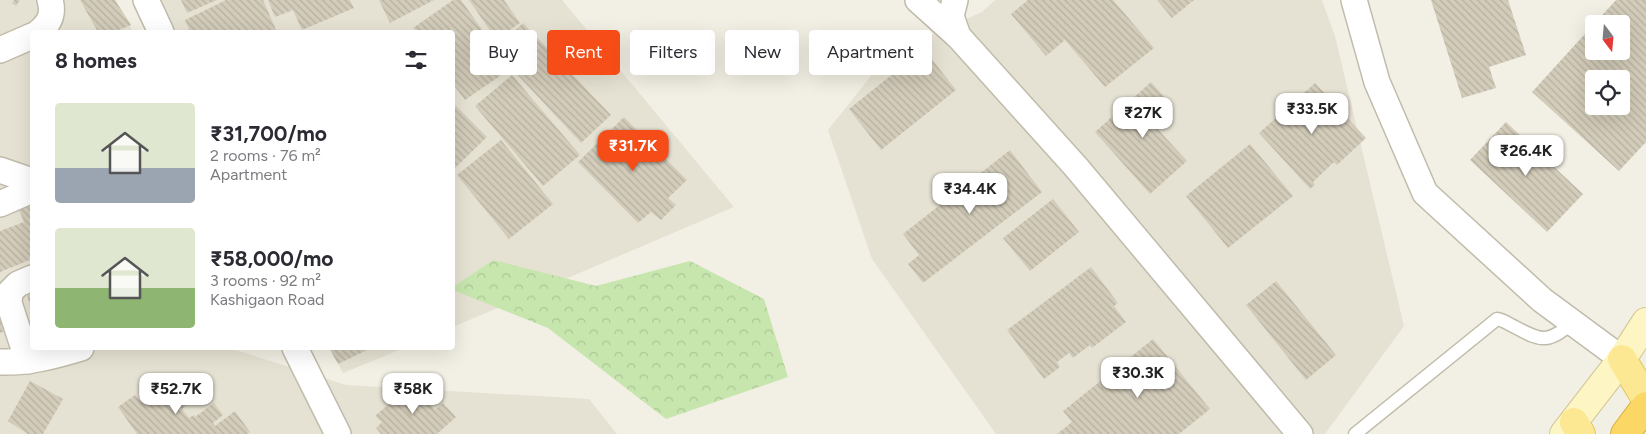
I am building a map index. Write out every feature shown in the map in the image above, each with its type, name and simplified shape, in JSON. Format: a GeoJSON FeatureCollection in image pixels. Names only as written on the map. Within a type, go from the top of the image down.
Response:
{"type":"FeatureCollection","features":[{"type":"Feature","properties":{"kind":"highway"},"geometry":{"type":"LineString","coordinates":[[1625,434],[1646,406]]}},
{"type":"Feature","properties":{"kind":"main road"},"geometry":{"type":"LineString","coordinates":[[1573,430],[1646,322]]}},
{"type":"Feature","properties":{"kind":"main road"},"geometry":{"type":"LineString","coordinates":[[1622,359],[1646,399]]}},
{"type":"Feature","properties":{"kind":"street"},"geometry":{"type":"LineString","coordinates":[[42,30],[48,25],[53,10],[50,0]]}},
{"type":"Feature","properties":{"kind":"street"},"geometry":{"type":"LineString","coordinates":[[146,0],[160,30]]}},
{"type":"Feature","properties":{"kind":"street"},"geometry":{"type":"LineString","coordinates":[[918,0],[958,36],[1076,167],[1300,434]]}},
{"type":"Feature","properties":{"kind":"street"},"geometry":{"type":"LineString","coordinates":[[955,0],[952,16],[958,36]]}},
{"type":"Feature","properties":{"kind":"street"},"geometry":{"type":"LineString","coordinates":[[1354,0],[1377,82],[1425,192],[1542,300],[1622,359]]}},
{"type":"Feature","properties":{"kind":"street"},"geometry":{"type":"LineString","coordinates":[[0,50],[30,37]]}},
{"type":"Feature","properties":{"kind":"street"},"geometry":{"type":"LineString","coordinates":[[0,170],[30,180]]}},
{"type":"Feature","properties":{"kind":"street"},"geometry":{"type":"LineString","coordinates":[[0,204],[30,191]]}},
{"type":"Feature","properties":{"kind":"street"},"geometry":{"type":"LineString","coordinates":[[28,361],[9,303],[10,292],[18,284],[30,279]]}},
{"type":"Feature","properties":{"kind":"street"},"geometry":{"type":"LineString","coordinates":[[0,362],[44,359],[74,350]]}},
{"type":"Feature","properties":{"kind":"street"},"geometry":{"type":"LineString","coordinates":[[296,350],[338,434]]}},
{"type":"Feature","properties":{"kind":"lane"},"geometry":{"type":"LineString","coordinates":[[1355,434],[1497,319],[1535,338],[1546,340],[1554,337],[1574,322]]}},
{"type":"Feature","properties":{"kind":"shaded area"},"geometry":{"type":"Polygon","coordinates":[[[0,0],[115,0],[132,30],[30,30],[30,350],[236,350],[346,385],[589,399],[617,434],[0,434],[0,0]]]}},
{"type":"Feature","properties":{"kind":"shaded area"},"geometry":{"type":"Polygon","coordinates":[[[148,0],[562,0],[587,30],[547,30],[547,75],[620,75],[620,70],[734,207],[455,326],[455,30],[164,30],[148,0]]]}},
{"type":"Feature","properties":{"kind":"shaded area"},"geometry":{"type":"Polygon","coordinates":[[[995,0],[1322,0],[1335,36],[1404,326],[1325,434],[996,434],[872,259],[828,130],[872,75],[932,75],[932,34],[982,12],[995,0]]]}},
{"type":"Feature","properties":{"kind":"shaded area"},"geometry":{"type":"Polygon","coordinates":[[[331,350],[399,350],[343,373],[331,350]]]}},
{"type":"Feature","properties":{"kind":"green space"},"geometry":{"type":"Polygon","coordinates":[[[493,260],[596,286],[690,261],[764,299],[788,377],[666,419],[548,328],[455,291],[455,286],[493,260]]]}},
{"type":"Feature","properties":{"kind":"building"},"geometry":{"type":"Polygon","coordinates":[[[14,0],[20,0],[16,6],[12,3],[14,0]]]}},
{"type":"Feature","properties":{"kind":"building"},"geometry":{"type":"Polygon","coordinates":[[[80,0],[115,0],[131,25],[119,30],[97,30],[80,0]]]}},
{"type":"Feature","properties":{"kind":"building"},"geometry":{"type":"Polygon","coordinates":[[[181,0],[217,0],[187,13],[181,0]]]}},
{"type":"Feature","properties":{"kind":"building"},"geometry":{"type":"Polygon","coordinates":[[[226,0],[263,0],[276,30],[189,30],[185,20],[226,0]]]}},
{"type":"Feature","properties":{"kind":"building"},"geometry":{"type":"Polygon","coordinates":[[[268,0],[350,0],[354,8],[302,30],[293,10],[275,17],[268,0]]]}},
{"type":"Feature","properties":{"kind":"building"},"geometry":{"type":"Polygon","coordinates":[[[379,0],[434,0],[390,23],[379,0]]]}},
{"type":"Feature","properties":{"kind":"building"},"geometry":{"type":"Polygon","coordinates":[[[453,0],[461,0],[482,30],[470,30],[470,75],[501,75],[465,100],[455,87],[455,30],[415,30],[413,28],[453,0]]]}},
{"type":"Feature","properties":{"kind":"building"},"geometry":{"type":"Polygon","coordinates":[[[469,0],[504,0],[520,23],[510,30],[490,30],[469,0]]]}},
{"type":"Feature","properties":{"kind":"building"},"geometry":{"type":"Polygon","coordinates":[[[1028,0],[1113,0],[1154,48],[1105,87],[1065,40],[1046,56],[1011,14],[1028,0]]]}},
{"type":"Feature","properties":{"kind":"building"},"geometry":{"type":"Polygon","coordinates":[[[1157,0],[1194,0],[1172,18],[1157,0]]]}},
{"type":"Feature","properties":{"kind":"building"},"geometry":{"type":"Polygon","coordinates":[[[1431,0],[1508,0],[1526,55],[1489,67],[1496,88],[1462,98],[1431,0]]]}},
{"type":"Feature","properties":{"kind":"building"},"geometry":{"type":"Polygon","coordinates":[[[1616,0],[1646,0],[1646,142],[1619,171],[1532,92],[1585,34],[1585,60],[1630,60],[1630,15],[1602,15],[1616,0]]]}},
{"type":"Feature","properties":{"kind":"building"},"geometry":{"type":"Polygon","coordinates":[[[523,23],[530,30],[516,30],[523,23]]]}},
{"type":"Feature","properties":{"kind":"building"},"geometry":{"type":"Polygon","coordinates":[[[537,38],[547,48],[547,75],[573,75],[611,115],[581,143],[518,75],[537,75],[537,38]]]}},
{"type":"Feature","properties":{"kind":"building"},"geometry":{"type":"Polygon","coordinates":[[[932,59],[956,90],[881,150],[849,109],[892,75],[932,75],[932,59]]]}},
{"type":"Feature","properties":{"kind":"building"},"geometry":{"type":"Polygon","coordinates":[[[512,75],[580,155],[543,186],[475,106],[512,75]]]}},
{"type":"Feature","properties":{"kind":"building"},"geometry":{"type":"Polygon","coordinates":[[[1151,82],[1173,106],[1153,124],[1187,161],[1150,194],[1095,132],[1151,82]]]}},
{"type":"Feature","properties":{"kind":"building"},"geometry":{"type":"Polygon","coordinates":[[[1315,83],[1366,138],[1337,165],[1334,162],[1313,182],[1315,185],[1310,189],[1259,133],[1315,83]]]}},
{"type":"Feature","properties":{"kind":"building"},"geometry":{"type":"Polygon","coordinates":[[[455,107],[487,137],[455,168],[455,107]]]}},
{"type":"Feature","properties":{"kind":"building"},"geometry":{"type":"Polygon","coordinates":[[[624,117],[687,180],[668,198],[676,205],[661,220],[651,212],[638,223],[578,162],[624,117]]]}},
{"type":"Feature","properties":{"kind":"building"},"geometry":{"type":"Polygon","coordinates":[[[1506,122],[1583,194],[1547,232],[1470,160],[1506,122]]]}},
{"type":"Feature","properties":{"kind":"building"},"geometry":{"type":"Polygon","coordinates":[[[501,140],[553,204],[509,239],[457,175],[501,140]]]}},
{"type":"Feature","properties":{"kind":"building"},"geometry":{"type":"Polygon","coordinates":[[[1250,144],[1293,196],[1228,248],[1186,196],[1250,144]]]}},
{"type":"Feature","properties":{"kind":"building"},"geometry":{"type":"Polygon","coordinates":[[[1010,150],[1042,192],[923,283],[908,264],[919,255],[903,234],[1010,150]]]}},
{"type":"Feature","properties":{"kind":"building"},"geometry":{"type":"Polygon","coordinates":[[[30,197],[30,260],[0,272],[0,231],[24,222],[16,203],[30,197]]]}},
{"type":"Feature","properties":{"kind":"building"},"geometry":{"type":"Polygon","coordinates":[[[1053,199],[1079,232],[1030,271],[1003,238],[1053,199]]]}},
{"type":"Feature","properties":{"kind":"building"},"geometry":{"type":"Polygon","coordinates":[[[1091,267],[1118,303],[1114,306],[1126,322],[1092,348],[1090,345],[1073,358],[1069,353],[1057,362],[1060,367],[1044,379],[1007,330],[1091,267]]]}},
{"type":"Feature","properties":{"kind":"building"},"geometry":{"type":"Polygon","coordinates":[[[1276,281],[1336,355],[1306,380],[1246,305],[1276,281]]]}},
{"type":"Feature","properties":{"kind":"building"},"geometry":{"type":"Polygon","coordinates":[[[0,302],[11,329],[0,333],[0,302]]]}},
{"type":"Feature","properties":{"kind":"building"},"geometry":{"type":"Polygon","coordinates":[[[1153,339],[1210,409],[1179,434],[1057,434],[1072,422],[1063,411],[1153,339]]]}},
{"type":"Feature","properties":{"kind":"building"},"geometry":{"type":"Polygon","coordinates":[[[330,350],[367,350],[338,364],[330,350]]]}},
{"type":"Feature","properties":{"kind":"building"},"geometry":{"type":"Polygon","coordinates":[[[164,374],[187,405],[182,409],[189,418],[194,415],[195,417],[214,403],[223,415],[213,423],[215,426],[235,411],[250,432],[247,434],[137,434],[118,407],[135,395],[141,402],[154,392],[149,385],[164,374]]]}},
{"type":"Feature","properties":{"kind":"building"},"geometry":{"type":"Polygon","coordinates":[[[30,381],[63,399],[43,434],[28,434],[8,421],[30,381]]]}},
{"type":"Feature","properties":{"kind":"building"},"geometry":{"type":"Polygon","coordinates":[[[415,381],[426,393],[424,398],[435,410],[443,403],[456,417],[437,434],[381,434],[376,428],[382,422],[375,416],[415,381]]]}}]}
